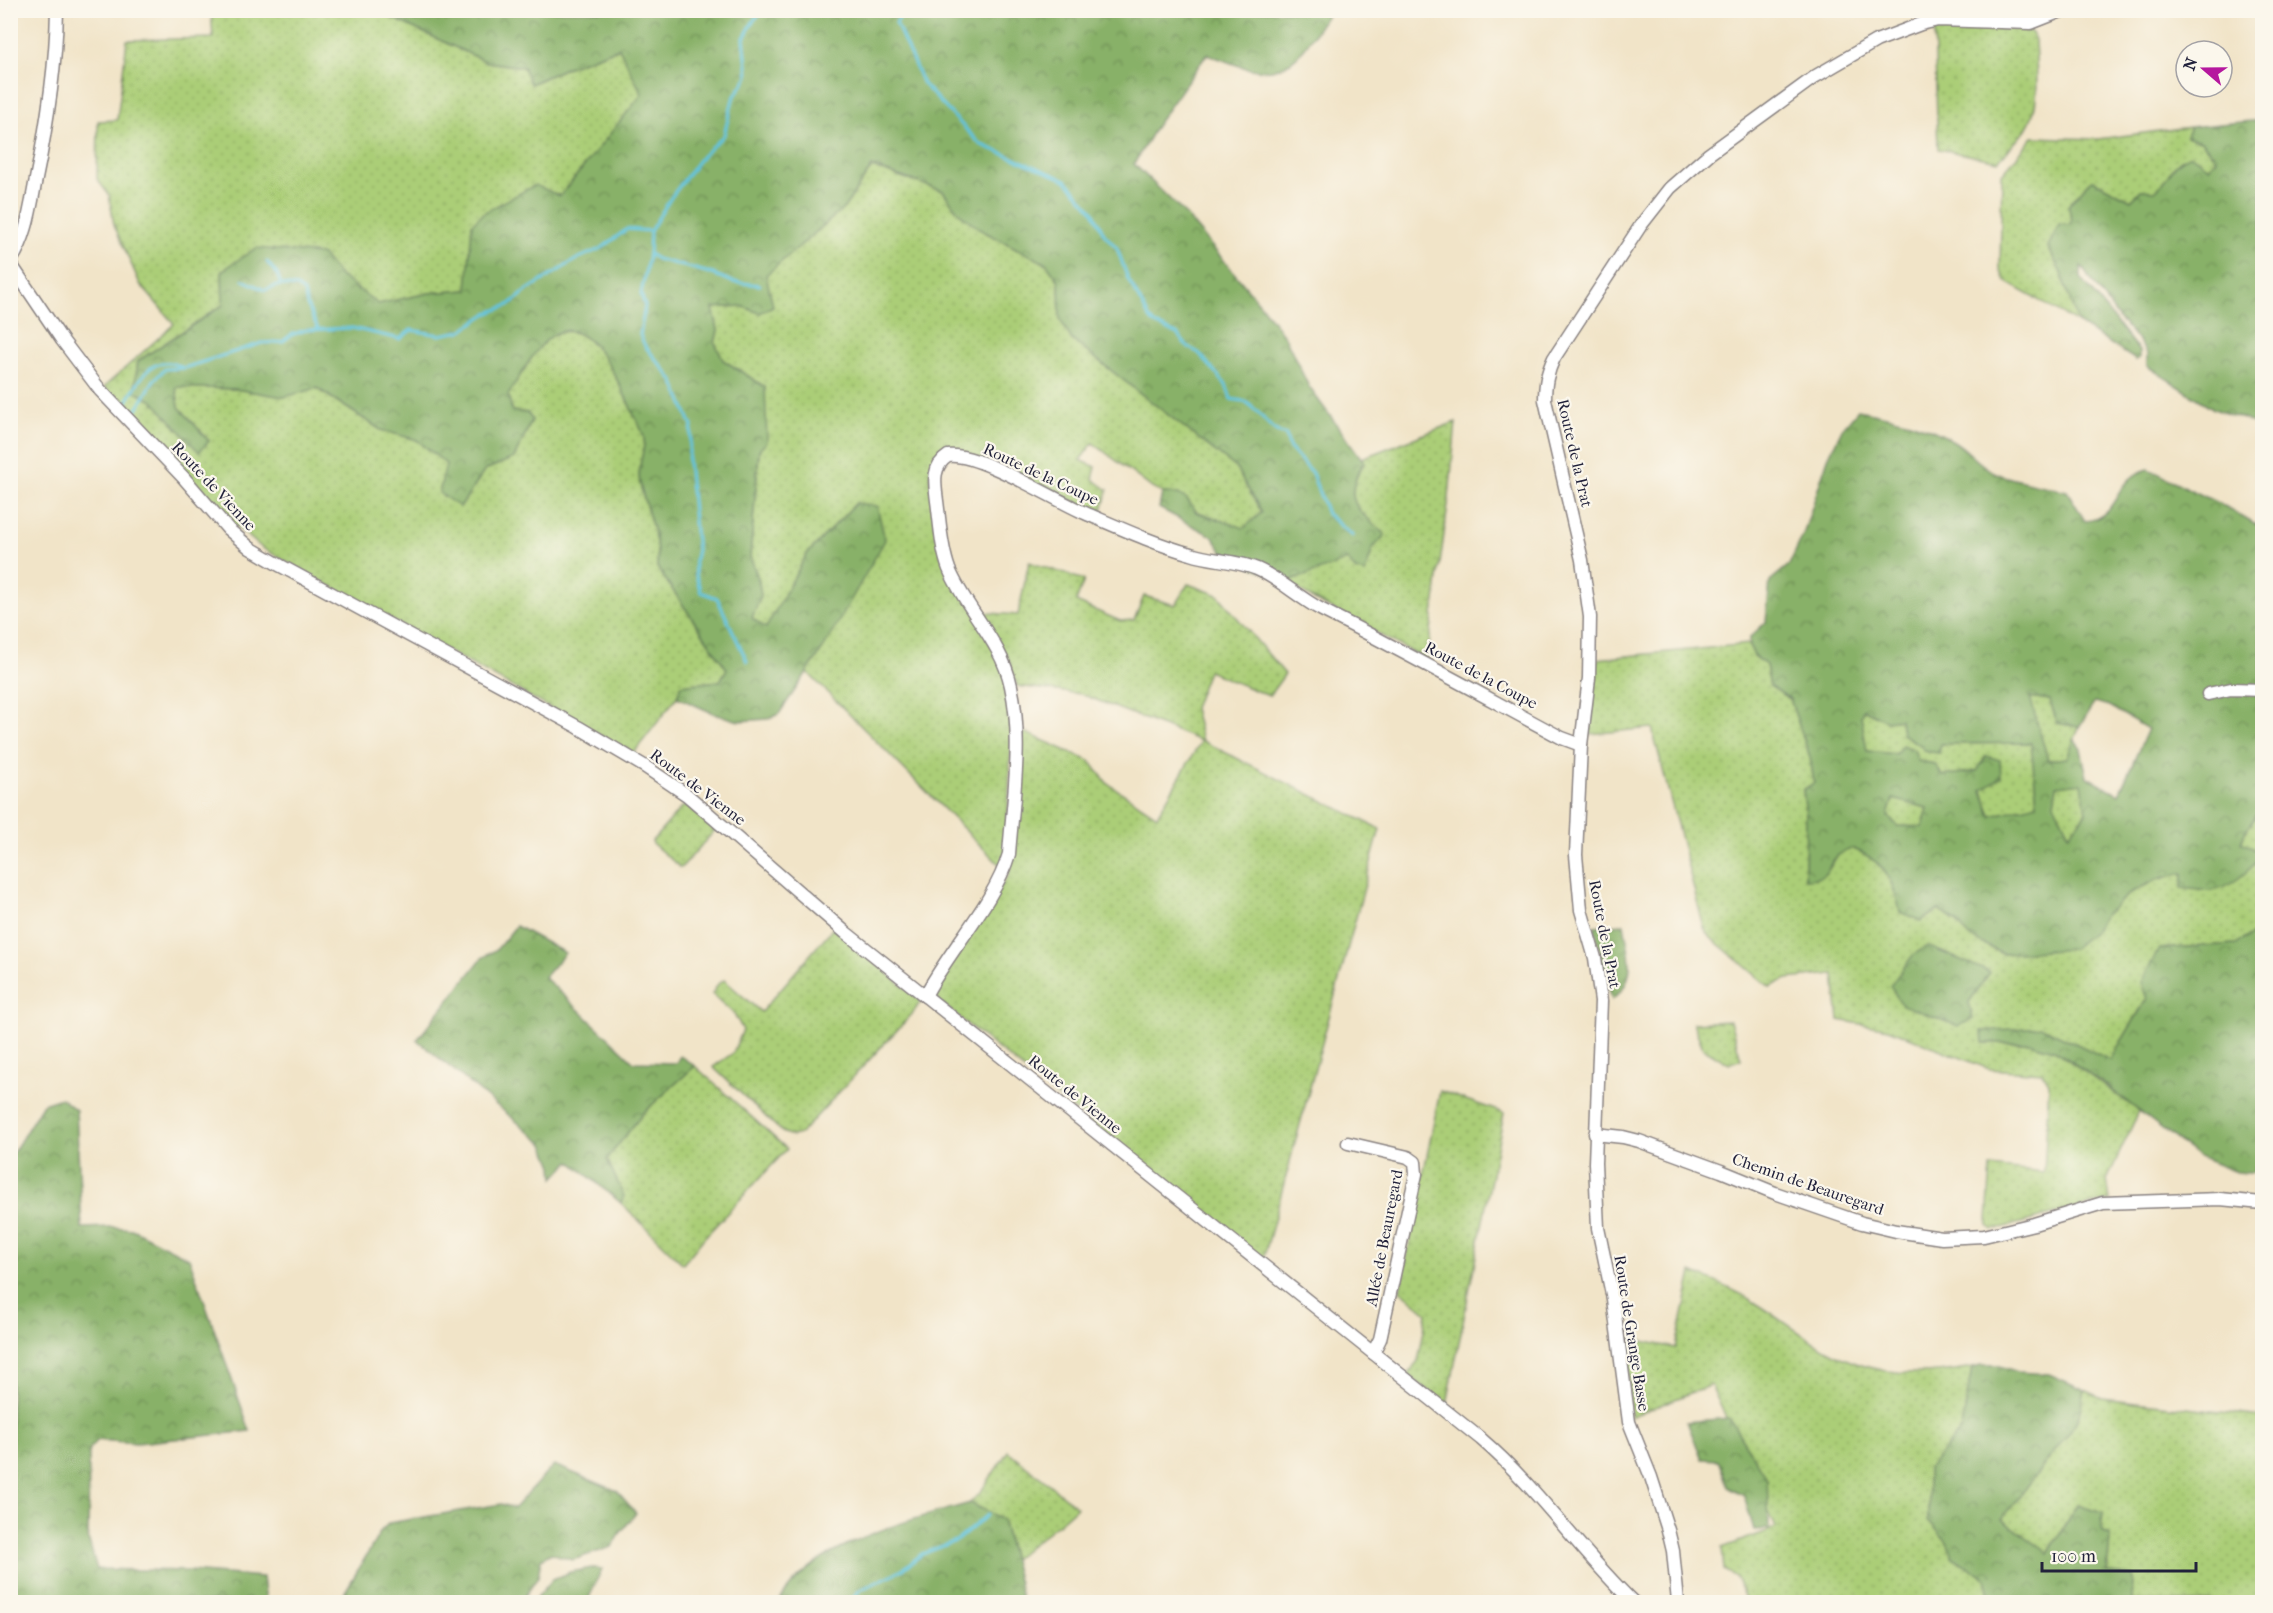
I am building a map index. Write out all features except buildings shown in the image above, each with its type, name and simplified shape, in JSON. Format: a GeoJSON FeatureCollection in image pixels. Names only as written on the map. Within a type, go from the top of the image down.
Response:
{"type":"FeatureCollection","features":[{"type":"Feature","properties":{"kind":"street"},"geometry":{"type":"LineString","coordinates":[[10,263],[24,236],[45,136],[51,97],[57,10]]}},
{"type":"Feature","properties":{"kind":"street","name":"Route de la Prat"},"geometry":{"type":"LineString","coordinates":[[1595,1134],[1601,1001],[1595,958],[1578,891],[1576,826],[1581,745],[1589,678],[1587,585],[1545,400],[1545,384],[1554,358],[1641,225],[1671,188],[1710,154],[1816,76],[1876,41],[1901,30],[1938,20],[2031,23],[2064,10]]}},
{"type":"Feature","properties":{"kind":"street","name":"Route de Vienne"},"geometry":{"type":"LineString","coordinates":[[10,263],[67,347],[100,390],[183,477],[228,529],[241,540],[281,566],[587,732],[668,782],[741,840],[845,932],[1498,1453],[1613,1584],[1633,1602]]}},
{"type":"Feature","properties":{"kind":"street","name":"Route de la Coupe"},"geometry":{"type":"LineString","coordinates":[[925,996],[935,976],[997,885],[1006,867],[1010,854],[1016,744],[1016,714],[1007,669],[966,601],[946,560],[935,481],[939,465],[948,456],[963,457],[981,463],[1083,512],[1170,548],[1255,568],[1308,602],[1562,738],[1581,745]]}},
{"type":"Feature","properties":{"kind":"street"},"geometry":{"type":"LineString","coordinates":[[2208,694],[2231,689],[2262,690]]}},
{"type":"Feature","properties":{"kind":"street","name":"Chemin de Beauregard"},"geometry":{"type":"LineString","coordinates":[[1595,1134],[1623,1137],[1649,1145],[1862,1223],[1942,1238],[1984,1236],[2103,1203],[2220,1199],[2262,1203]]}},
{"type":"Feature","properties":{"kind":"street","name":"Route de Grange Basse"},"geometry":{"type":"LineString","coordinates":[[1595,1134],[1598,1228],[1613,1299],[1629,1422],[1668,1530],[1678,1602]]}},
{"type":"Feature","properties":{"kind":"street","name":"Allée de Beauregard"},"geometry":{"type":"LineString","coordinates":[[1348,1143],[1408,1157],[1415,1162],[1416,1174],[1382,1328],[1373,1353]]}},
{"type":"Feature","properties":{"kind":"green space"},"geometry":{"type":"Polygon","coordinates":[[[211,11],[377,11],[487,62],[523,67],[531,84],[568,67],[620,48],[643,94],[560,197],[467,290],[429,293],[378,304],[339,275],[321,254],[222,271],[223,305],[138,361],[134,391],[153,401],[199,451],[209,441],[179,407],[176,387],[235,389],[284,397],[316,388],[381,430],[417,439],[446,464],[460,507],[485,470],[514,458],[532,420],[528,413],[512,411],[508,395],[538,349],[547,339],[562,332],[576,333],[588,340],[610,366],[641,427],[645,443],[639,477],[655,535],[657,567],[727,669],[720,681],[681,685],[677,697],[633,754],[262,548],[228,519],[104,387],[174,324],[140,284],[114,225],[109,195],[97,179],[98,121],[117,120],[127,40],[213,38],[211,11]]]}},
{"type":"Feature","properties":{"kind":"green space"},"geometry":{"type":"Polygon","coordinates":[[[377,11],[1330,11],[1299,55],[1290,63],[1279,68],[1266,71],[1251,69],[1207,54],[1156,126],[1134,164],[1184,213],[1260,304],[1285,337],[1309,387],[1364,462],[1353,486],[1355,503],[1360,511],[1385,535],[1373,548],[1365,573],[1355,570],[1348,560],[1288,582],[1226,556],[1212,536],[1159,508],[1162,493],[1178,494],[1187,499],[1196,512],[1244,528],[1262,512],[1235,467],[1072,340],[1060,319],[1059,281],[1047,264],[981,230],[958,212],[943,191],[872,167],[844,208],[766,275],[773,306],[760,313],[741,306],[713,308],[718,330],[715,343],[723,360],[765,387],[767,442],[759,450],[750,557],[758,578],[761,595],[752,618],[766,628],[807,554],[856,503],[877,506],[885,540],[824,647],[779,714],[768,719],[739,721],[715,714],[677,697],[681,685],[720,681],[727,669],[657,567],[655,535],[639,477],[643,435],[614,374],[595,346],[584,336],[572,331],[559,332],[551,336],[530,359],[508,395],[512,411],[528,413],[532,420],[514,458],[485,470],[460,507],[439,493],[446,464],[417,440],[381,430],[317,388],[284,397],[235,389],[176,387],[179,407],[209,441],[199,452],[153,401],[134,391],[138,361],[223,305],[222,271],[256,248],[321,254],[339,275],[378,304],[429,293],[467,290],[472,224],[483,213],[535,185],[560,196],[642,94],[619,48],[530,84],[523,67],[487,62],[377,11]]]}},
{"type":"Feature","properties":{"kind":"green space"},"geometry":{"type":"Polygon","coordinates":[[[1934,26],[2027,30],[2032,33],[2035,40],[2037,86],[2031,119],[2026,129],[1998,161],[1938,149],[1934,26]]]}},
{"type":"Feature","properties":{"kind":"green space"},"geometry":{"type":"Polygon","coordinates":[[[2262,120],[2262,426],[2214,409],[2147,366],[2147,354],[2140,343],[2119,319],[2081,266],[2081,278],[2139,351],[2139,358],[2136,360],[2078,323],[2061,273],[2048,247],[2059,224],[2069,225],[2072,219],[2068,206],[2093,180],[2131,200],[2141,190],[2155,191],[2178,163],[2191,155],[2209,167],[2216,159],[2201,141],[2186,137],[2190,127],[2262,120]]]}},
{"type":"Feature","properties":{"kind":"green space"},"geometry":{"type":"Polygon","coordinates":[[[2190,127],[2186,137],[2201,141],[2216,159],[2209,167],[2191,155],[2174,167],[2155,192],[2141,190],[2131,200],[2093,180],[2068,206],[2072,219],[2069,226],[2048,247],[2061,273],[2078,323],[2005,281],[2000,269],[2002,174],[2033,137],[2098,139],[2190,127]]]}},
{"type":"Feature","properties":{"kind":"green space"},"geometry":{"type":"Polygon","coordinates":[[[872,167],[943,191],[958,212],[981,230],[1047,264],[1059,281],[1060,319],[1072,340],[1235,467],[1262,513],[1244,529],[1196,511],[1187,499],[1178,494],[1162,493],[1152,488],[1093,443],[1080,460],[1096,467],[1093,479],[1108,490],[1101,513],[991,464],[951,451],[941,453],[931,468],[930,478],[936,530],[1004,672],[1012,724],[1006,853],[1003,868],[807,672],[824,647],[856,503],[807,554],[766,628],[752,618],[760,588],[750,557],[765,387],[723,360],[715,343],[718,330],[712,307],[741,306],[760,313],[765,275],[844,208],[872,167]]]}},
{"type":"Feature","properties":{"kind":"green space"},"geometry":{"type":"Polygon","coordinates":[[[1858,410],[1920,425],[1955,442],[1995,473],[2067,491],[2085,521],[2096,519],[2105,513],[2129,480],[2137,473],[2149,469],[2226,507],[2254,524],[2262,525],[2262,807],[2241,842],[2259,852],[2259,860],[2249,870],[2224,887],[2211,891],[2182,888],[2183,873],[2158,879],[2130,893],[2105,915],[2095,930],[2072,949],[2003,954],[1969,937],[1956,921],[1938,910],[1921,921],[1900,912],[1894,890],[1885,872],[1871,858],[1851,848],[1833,860],[1824,875],[1805,879],[1806,814],[1803,790],[1814,783],[1810,757],[1790,699],[1770,686],[1766,665],[1753,653],[1750,637],[1766,622],[1770,581],[1789,565],[1803,535],[1828,458],[1842,429],[1858,410]],[[2030,697],[2048,760],[2067,758],[2074,739],[2081,749],[2087,777],[2119,794],[2148,729],[2109,706],[2095,702],[2079,727],[2057,723],[2050,700],[2030,697]],[[1863,709],[1861,716],[1867,751],[1896,754],[1902,745],[1914,750],[1918,761],[1935,764],[1942,776],[1977,771],[1986,756],[2000,760],[2001,777],[1982,790],[1991,816],[2037,804],[2031,743],[1941,744],[1939,753],[1923,751],[1922,746],[1902,734],[1900,719],[1887,721],[1863,709]],[[2082,783],[2057,786],[2054,803],[2069,834],[2086,813],[2082,783]],[[1893,799],[1888,815],[1897,826],[1923,827],[1928,808],[1893,799]]]}},
{"type":"Feature","properties":{"kind":"green space"},"geometry":{"type":"Polygon","coordinates":[[[1456,422],[1449,497],[1427,660],[1311,598],[1288,582],[1348,559],[1365,573],[1373,548],[1385,535],[1355,504],[1353,487],[1364,463],[1362,458],[1456,422]]]}},
{"type":"Feature","properties":{"kind":"green space"},"geometry":{"type":"Polygon","coordinates":[[[1029,562],[1084,580],[1076,602],[1120,621],[1134,620],[1144,596],[1175,605],[1188,584],[1218,595],[1285,674],[1269,696],[1208,671],[1194,708],[1202,741],[1380,829],[1263,1261],[931,995],[933,985],[1008,876],[1011,868],[1021,738],[1024,732],[1090,761],[1107,783],[1157,816],[1201,741],[1081,694],[1017,686],[1007,656],[977,612],[1018,615],[1029,562]]]}},
{"type":"Feature","properties":{"kind":"green space"},"geometry":{"type":"Polygon","coordinates":[[[1749,644],[1754,656],[1766,665],[1770,686],[1790,699],[1810,757],[1814,783],[1803,790],[1806,814],[1805,879],[1828,871],[1838,854],[1851,848],[1871,858],[1879,865],[1890,881],[1900,912],[1921,921],[1938,910],[1956,921],[1970,937],[2003,954],[2052,950],[2095,930],[2105,915],[2130,893],[2158,879],[2184,873],[2241,843],[2245,832],[2262,807],[2262,929],[2236,944],[2159,949],[2147,998],[2110,1061],[2042,1027],[1984,1043],[2030,1043],[2054,1050],[2139,1111],[2107,1180],[2110,1200],[1993,1230],[1988,1226],[1987,1220],[1991,1167],[2044,1173],[2049,1083],[2043,1073],[1989,1069],[1889,1029],[1839,1020],[1834,974],[1787,979],[1770,987],[1711,938],[1704,928],[1652,728],[1590,734],[1597,659],[1749,644]]]}},
{"type":"Feature","properties":{"kind":"green space"},"geometry":{"type":"Polygon","coordinates":[[[2029,697],[2050,700],[2057,723],[2079,727],[2068,758],[2048,760],[2029,697]]]}},
{"type":"Feature","properties":{"kind":"green space"},"geometry":{"type":"Polygon","coordinates":[[[1863,709],[1887,721],[1900,719],[1902,734],[1922,746],[1924,751],[1939,753],[1940,744],[2032,743],[2037,804],[1991,817],[1977,771],[1942,776],[1935,764],[1917,761],[1914,750],[1903,746],[1896,754],[1866,751],[1861,716],[1863,709]]]}},
{"type":"Feature","properties":{"kind":"green space"},"geometry":{"type":"Polygon","coordinates":[[[2083,782],[2086,813],[2069,835],[2053,803],[2057,786],[2083,782]]]}},
{"type":"Feature","properties":{"kind":"green space"},"geometry":{"type":"Polygon","coordinates":[[[1893,799],[1928,808],[1923,827],[1897,826],[1888,815],[1893,799]]]}},
{"type":"Feature","properties":{"kind":"green space"},"geometry":{"type":"Polygon","coordinates":[[[687,806],[717,828],[681,868],[652,841],[682,807],[687,806]]]}},
{"type":"Feature","properties":{"kind":"green space"},"geometry":{"type":"Polygon","coordinates":[[[1624,924],[1630,955],[1629,974],[1626,983],[1612,1000],[1594,926],[1624,924]]]}},
{"type":"Feature","properties":{"kind":"green space"},"geometry":{"type":"Polygon","coordinates":[[[516,926],[565,953],[544,977],[634,1062],[676,1063],[680,1056],[695,1066],[644,1112],[607,1159],[624,1196],[621,1203],[570,1161],[554,1178],[553,1166],[544,1144],[417,1040],[482,958],[497,949],[516,926]]]}},
{"type":"Feature","properties":{"kind":"green space"},"geometry":{"type":"Polygon","coordinates":[[[833,928],[921,1001],[913,1013],[800,1134],[792,1136],[782,1132],[713,1067],[733,1053],[743,1030],[734,1014],[712,994],[718,984],[724,980],[761,1012],[833,928]]]}},
{"type":"Feature","properties":{"kind":"green space"},"geometry":{"type":"Polygon","coordinates":[[[2262,929],[2262,1174],[2236,1172],[2199,1157],[2100,1081],[2054,1050],[2030,1043],[1983,1043],[1982,1031],[2042,1027],[2110,1060],[2147,999],[2141,982],[2159,949],[2236,944],[2262,929]]]}},
{"type":"Feature","properties":{"kind":"green space"},"geometry":{"type":"Polygon","coordinates":[[[1927,946],[1990,972],[1969,1002],[1973,1019],[1958,1026],[1902,1005],[1890,986],[1913,955],[1927,946]]]}},
{"type":"Feature","properties":{"kind":"green space"},"geometry":{"type":"Polygon","coordinates":[[[1730,1021],[1741,1059],[1729,1064],[1703,1048],[1693,1023],[1730,1021]]]}},
{"type":"Feature","properties":{"kind":"green space"},"geometry":{"type":"Polygon","coordinates":[[[695,1066],[787,1149],[704,1238],[683,1264],[621,1203],[623,1196],[607,1159],[644,1112],[695,1066]]]}},
{"type":"Feature","properties":{"kind":"green space"},"geometry":{"type":"Polygon","coordinates":[[[1440,1091],[1504,1113],[1447,1404],[1407,1375],[1418,1362],[1427,1313],[1400,1290],[1440,1091]]]}},
{"type":"Feature","properties":{"kind":"green space"},"geometry":{"type":"Polygon","coordinates":[[[61,1098],[76,1110],[82,1228],[132,1229],[189,1258],[250,1431],[137,1443],[98,1440],[89,1449],[88,1538],[97,1569],[189,1571],[263,1577],[266,1602],[11,1602],[11,1156],[43,1104],[61,1098]]]}},
{"type":"Feature","properties":{"kind":"green space"},"geometry":{"type":"Polygon","coordinates":[[[1692,1272],[1739,1293],[1814,1342],[1839,1356],[1867,1367],[1897,1372],[1927,1373],[1972,1367],[1962,1429],[1928,1468],[1928,1520],[1944,1538],[1953,1557],[1986,1578],[1992,1602],[1746,1602],[1737,1578],[1724,1570],[1722,1548],[1776,1528],[1711,1385],[1630,1417],[1627,1338],[1676,1348],[1692,1272]]]}},
{"type":"Feature","properties":{"kind":"green space"},"geometry":{"type":"Polygon","coordinates":[[[1997,1365],[2018,1372],[2049,1374],[2085,1390],[2077,1422],[2002,1519],[2048,1553],[2077,1505],[2103,1513],[2101,1531],[2110,1536],[2107,1573],[2133,1575],[2132,1602],[1992,1602],[1986,1578],[1953,1557],[1944,1538],[1928,1520],[1928,1468],[1962,1429],[1972,1367],[1997,1365]]]}},
{"type":"Feature","properties":{"kind":"green space"},"geometry":{"type":"Polygon","coordinates":[[[2085,1390],[2102,1398],[2262,1417],[2262,1602],[2132,1602],[2133,1575],[2107,1573],[2110,1536],[2101,1531],[2077,1505],[2048,1553],[2002,1519],[2077,1422],[2085,1390]]]}},
{"type":"Feature","properties":{"kind":"green space"},"geometry":{"type":"Polygon","coordinates":[[[1729,1418],[1767,1479],[1769,1529],[1754,1530],[1744,1496],[1728,1487],[1718,1460],[1702,1459],[1687,1422],[1729,1418]]]}},
{"type":"Feature","properties":{"kind":"green space"},"geometry":{"type":"Polygon","coordinates":[[[1008,1451],[1077,1507],[1013,1559],[1002,1519],[970,1503],[980,1493],[1008,1451]]]}},
{"type":"Feature","properties":{"kind":"green space"},"geometry":{"type":"Polygon","coordinates":[[[554,1465],[617,1491],[636,1513],[612,1547],[573,1560],[551,1553],[541,1559],[538,1577],[521,1602],[339,1602],[381,1531],[389,1523],[501,1504],[514,1508],[554,1465]]]}},
{"type":"Feature","properties":{"kind":"green space"},"geometry":{"type":"Polygon","coordinates":[[[970,1503],[1002,1519],[1022,1602],[779,1602],[795,1581],[838,1549],[892,1526],[970,1503]]]}},
{"type":"Feature","properties":{"kind":"green space"},"geometry":{"type":"Polygon","coordinates":[[[592,1568],[602,1569],[587,1602],[533,1602],[553,1579],[570,1572],[592,1568]]]}},
{"type":"Feature","properties":{"kind":"waterway"},"geometry":{"type":"LineString","coordinates":[[750,10],[753,12],[762,10]]}},
{"type":"Feature","properties":{"kind":"waterway"},"geometry":{"type":"LineString","coordinates":[[747,661],[717,598],[701,592],[695,566],[697,550],[688,461],[692,426],[673,380],[645,346],[640,335],[645,306],[641,294],[649,254],[650,231],[672,196],[702,156],[724,135],[733,99],[748,76],[744,38],[754,20],[764,10]]}},
{"type":"Feature","properties":{"kind":"waterway"},"geometry":{"type":"LineString","coordinates":[[904,10],[896,23],[923,84],[980,144],[1066,180],[1093,211],[1104,234],[1117,248],[1128,279],[1149,317],[1155,324],[1177,334],[1188,347],[1199,353],[1226,385],[1231,399],[1243,401],[1251,406],[1269,425],[1279,433],[1286,435],[1289,447],[1312,473],[1327,514],[1353,536]]}},
{"type":"Feature","properties":{"kind":"waterway"},"geometry":{"type":"LineString","coordinates":[[136,411],[154,380],[165,369],[184,368],[262,343],[282,342],[291,335],[306,330],[352,328],[400,339],[411,330],[440,335],[461,331],[486,314],[509,305],[529,289],[577,259],[602,248],[627,229],[650,231]]}},
{"type":"Feature","properties":{"kind":"waterway"},"geometry":{"type":"LineString","coordinates":[[649,254],[657,259],[710,273],[733,282],[760,285]]}},
{"type":"Feature","properties":{"kind":"waterway"},"geometry":{"type":"LineString","coordinates":[[267,262],[277,274],[281,285],[297,287],[304,292],[318,329]]}},
{"type":"Feature","properties":{"kind":"waterway"},"geometry":{"type":"LineString","coordinates":[[243,280],[265,290],[280,285]]}},
{"type":"Feature","properties":{"kind":"waterway"},"geometry":{"type":"LineString","coordinates":[[126,403],[148,370],[155,365],[172,363],[183,368]]}},
{"type":"Feature","properties":{"kind":"waterway"},"geometry":{"type":"LineString","coordinates":[[848,1602],[860,1590],[902,1570],[922,1554],[958,1540],[987,1515]]}}]}
